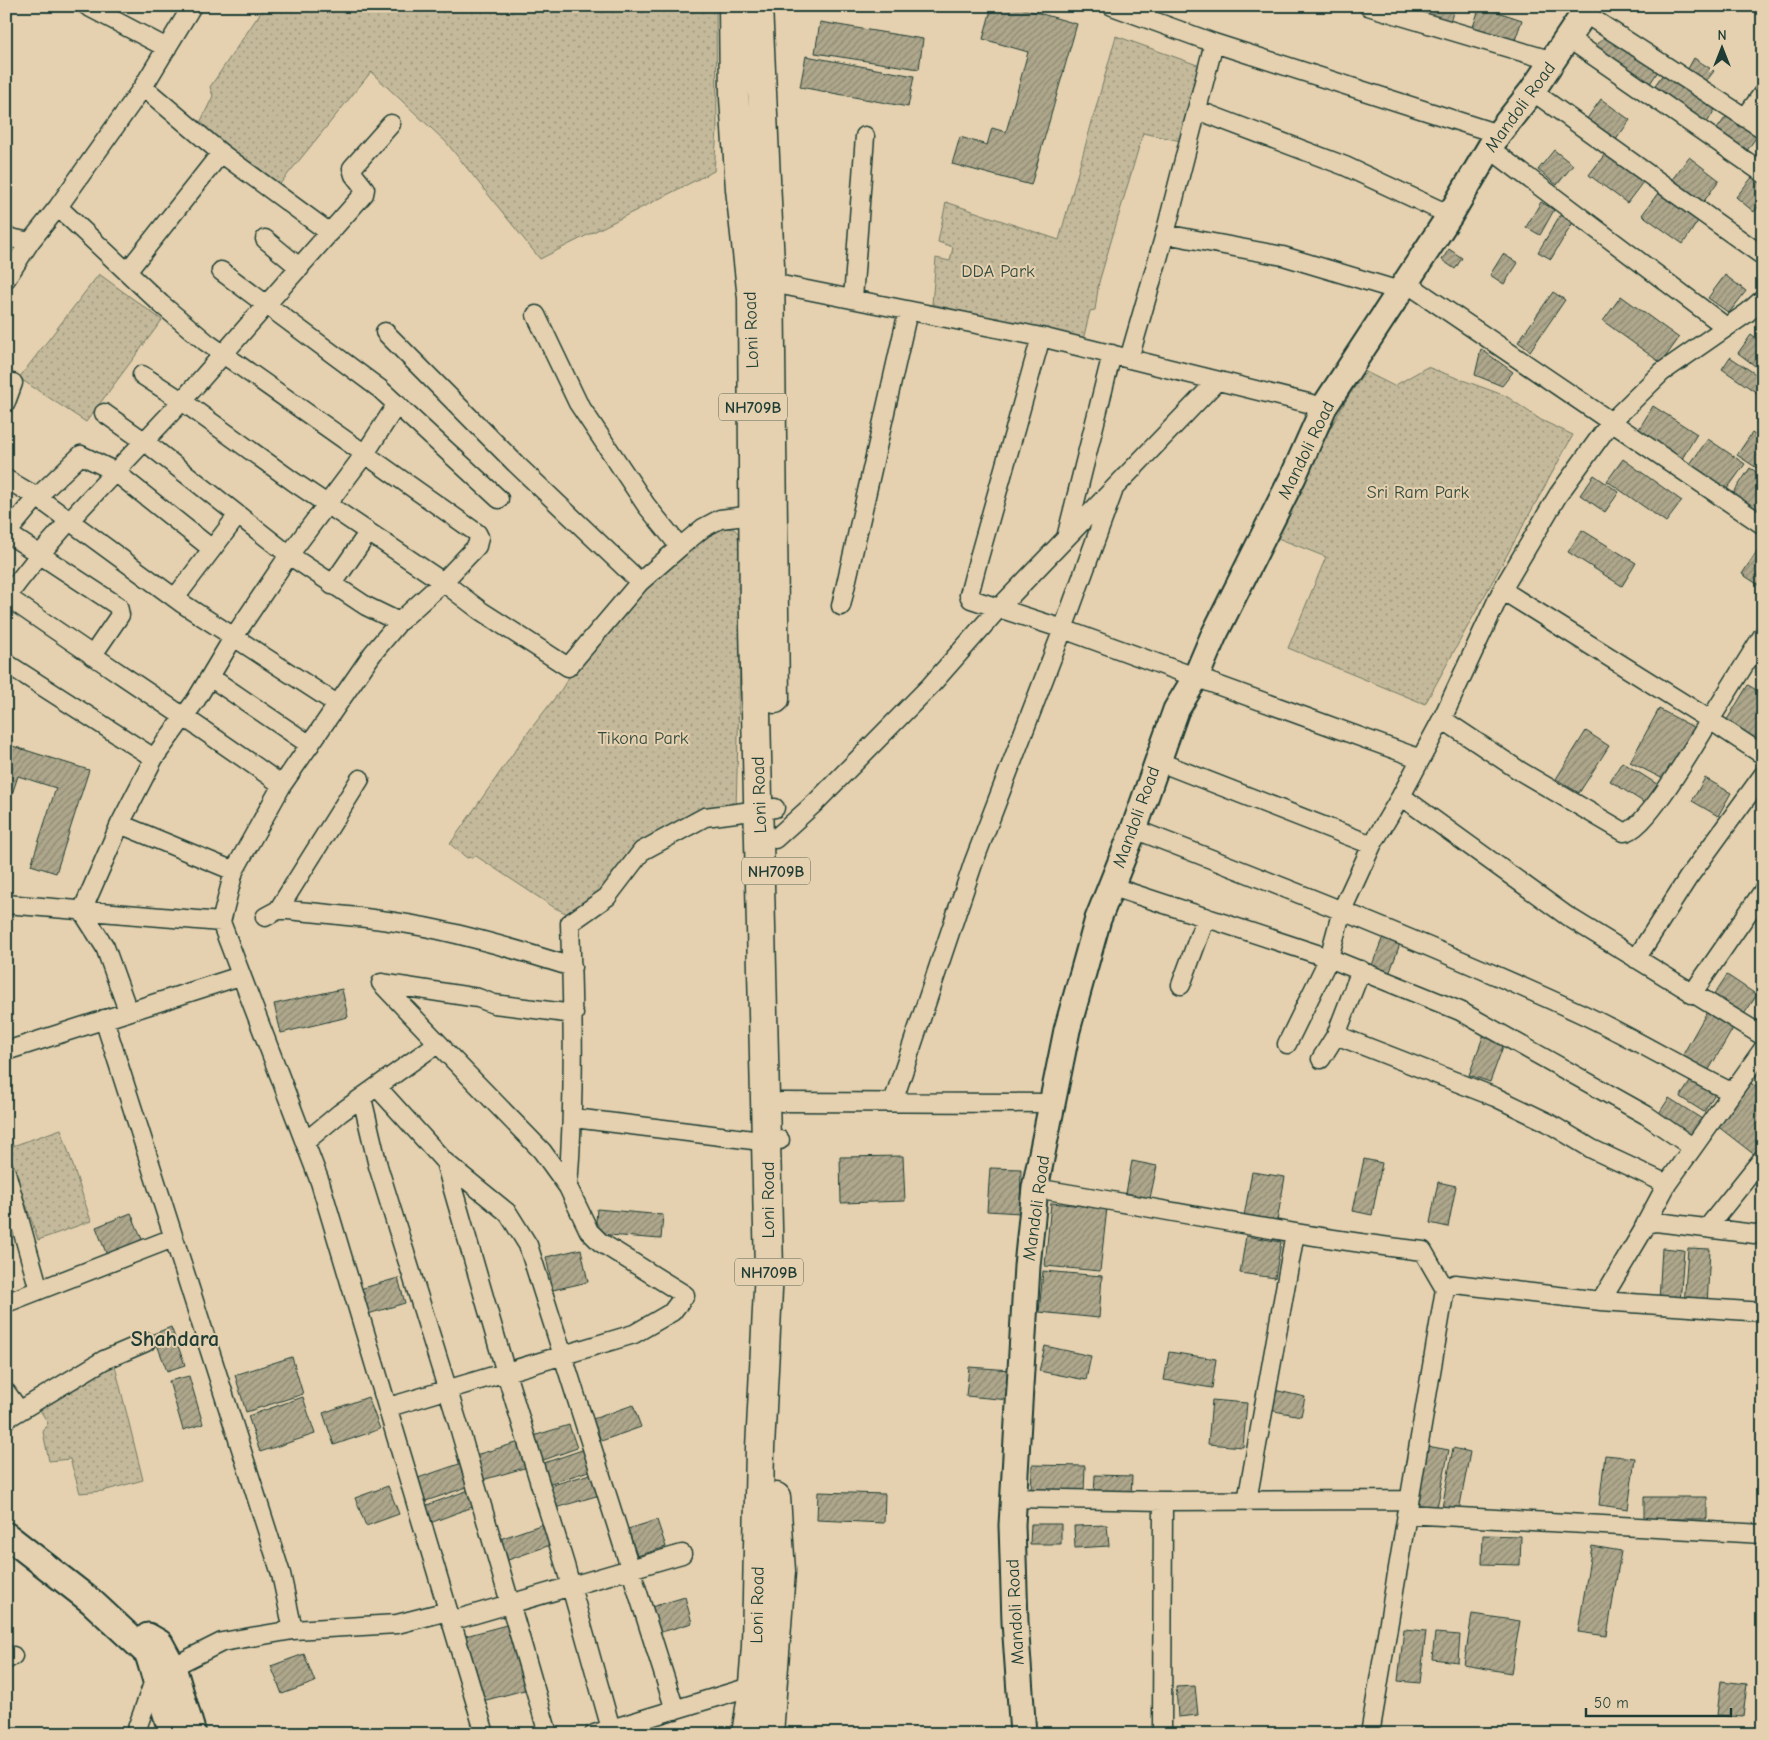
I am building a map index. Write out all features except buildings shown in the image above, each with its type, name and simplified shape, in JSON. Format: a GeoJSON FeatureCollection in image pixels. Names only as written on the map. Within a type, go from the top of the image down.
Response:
{"type":"FeatureCollection","features":[{"type":"Feature","properties":{"kind":"highway","name":"Loni Road"},"geometry":{"type":"LineString","coordinates":[[734,6],[734,98],[760,281],[752,298],[754,515],[768,808],[774,1140],[778,1218],[784,1269],[776,1513],[781,1571],[769,1734]]}},
{"type":"Feature","properties":{"kind":"highway","name":"Loni Road"},"geometry":{"type":"LineString","coordinates":[[746,1734],[753,1686],[756,1646],[760,1448],[769,1270],[767,1222],[774,1140],[781,1102],[776,839],[768,808],[774,538],[760,281],[758,6]]}},
{"type":"Feature","properties":{"kind":"street"},"geometry":{"type":"LineString","coordinates":[[87,6],[167,48]]}},
{"type":"Feature","properties":{"kind":"street"},"geometry":{"type":"LineString","coordinates":[[6,279],[30,242],[58,207],[143,87],[192,6]]}},
{"type":"Feature","properties":{"kind":"street"},"geometry":{"type":"LineString","coordinates":[[1112,6],[1494,141],[1726,327]]}},
{"type":"Feature","properties":{"kind":"street"},"geometry":{"type":"LineString","coordinates":[[1368,6],[1553,61]]}},
{"type":"Feature","properties":{"kind":"street"},"geometry":{"type":"LineString","coordinates":[[1587,10],[1763,129]]}},
{"type":"Feature","properties":{"kind":"street","name":"Mandoli Road"},"geometry":{"type":"LineString","coordinates":[[1023,1734],[1015,1622],[1012,1498],[1028,1266],[1036,1188],[1067,1030],[1084,965],[1110,886],[1134,829],[1176,710],[1196,677],[1213,637],[1293,477],[1324,407],[1450,215],[1494,141],[1532,91],[1587,10]]}},
{"type":"Feature","properties":{"kind":"street"},"geometry":{"type":"LineString","coordinates":[[1568,38],[1763,172]]}},
{"type":"Feature","properties":{"kind":"street"},"geometry":{"type":"LineString","coordinates":[[1066,539],[1120,357],[1165,234],[1214,43]]}},
{"type":"Feature","properties":{"kind":"street"},"geometry":{"type":"LineString","coordinates":[[143,87],[221,153],[330,233]]}},
{"type":"Feature","properties":{"kind":"street"},"geometry":{"type":"LineString","coordinates":[[1532,91],[1763,256]]}},
{"type":"Feature","properties":{"kind":"street"},"geometry":{"type":"LineString","coordinates":[[1745,118],[1763,93]]}},
{"type":"Feature","properties":{"kind":"street"},"geometry":{"type":"LineString","coordinates":[[1197,110],[1345,166],[1450,215]]}},
{"type":"Feature","properties":{"kind":"street"},"geometry":{"type":"LineString","coordinates":[[282,785],[185,716],[92,656],[7,597],[40,555],[114,471],[182,401],[300,268],[365,191],[352,168],[391,124]]}},
{"type":"Feature","properties":{"kind":"street"},"geometry":{"type":"LineString","coordinates":[[853,299],[865,136]]}},
{"type":"Feature","properties":{"kind":"street"},"geometry":{"type":"LineString","coordinates":[[127,272],[221,153]]}},
{"type":"Feature","properties":{"kind":"street"},"geometry":{"type":"LineString","coordinates":[[58,207],[162,304],[222,354],[479,537],[477,546],[443,582],[399,622],[337,704],[282,785],[234,871],[221,922],[320,1182],[389,1407],[485,1734]]}},
{"type":"Feature","properties":{"kind":"street"},"geometry":{"type":"LineString","coordinates":[[1165,234],[1283,256],[1403,286],[1611,422],[1763,526]]}},
{"type":"Feature","properties":{"kind":"street"},"geometry":{"type":"LineString","coordinates":[[6,237],[30,242]]}},
{"type":"Feature","properties":{"kind":"street"},"geometry":{"type":"LineString","coordinates":[[265,239],[300,268]]}},
{"type":"Feature","properties":{"kind":"street"},"geometry":{"type":"LineString","coordinates":[[221,271],[348,364],[397,404],[499,499]]}},
{"type":"Feature","properties":{"kind":"street"},"geometry":{"type":"LineString","coordinates":[[760,281],[1041,337],[1324,407]]}},
{"type":"Feature","properties":{"kind":"street"},"geometry":{"type":"LineString","coordinates":[[1288,1044],[1329,958],[1342,910],[1372,845],[1401,796],[1442,719],[1502,590],[1558,495],[1611,422],[1662,372],[1763,299]]}},
{"type":"Feature","properties":{"kind":"street"},"geometry":{"type":"LineString","coordinates":[[842,606],[908,311]]}},
{"type":"Feature","properties":{"kind":"street"},"geometry":{"type":"LineString","coordinates":[[536,315],[578,403],[646,505],[680,547]]}},
{"type":"Feature","properties":{"kind":"street"},"geometry":{"type":"LineString","coordinates":[[385,332],[515,463],[640,582]]}},
{"type":"Feature","properties":{"kind":"street"},"geometry":{"type":"LineString","coordinates":[[1041,337],[969,595],[973,601],[1063,629],[1420,758]]}},
{"type":"Feature","properties":{"kind":"street"},"geometry":{"type":"LineString","coordinates":[[142,375],[182,401],[368,533],[443,582],[481,612],[568,667],[640,582],[703,528],[720,519],[754,515]]}},
{"type":"Feature","properties":{"kind":"street"},"geometry":{"type":"LineString","coordinates":[[776,839],[816,802],[898,718],[998,609],[1113,492],[1217,381]]}},
{"type":"Feature","properties":{"kind":"street"},"geometry":{"type":"LineString","coordinates":[[6,402],[13,384]]}},
{"type":"Feature","properties":{"kind":"street"},"geometry":{"type":"LineString","coordinates":[[82,911],[120,824],[154,758],[185,716],[233,638],[289,555],[364,455],[397,404]]}},
{"type":"Feature","properties":{"kind":"street"},"geometry":{"type":"LineString","coordinates":[[104,412],[144,440],[289,555],[332,585],[399,622]]}},
{"type":"Feature","properties":{"kind":"street"},"geometry":{"type":"LineString","coordinates":[[92,656],[120,615],[118,606],[6,534],[37,497],[81,455],[114,471],[212,549]]}},
{"type":"Feature","properties":{"kind":"street"},"geometry":{"type":"LineString","coordinates":[[6,479],[37,497],[233,638],[337,704]]}},
{"type":"Feature","properties":{"kind":"street"},"geometry":{"type":"LineString","coordinates":[[893,1102],[973,864],[1113,492]]}},
{"type":"Feature","properties":{"kind":"street"},"geometry":{"type":"LineString","coordinates":[[175,598],[238,515]]}},
{"type":"Feature","properties":{"kind":"street"},"geometry":{"type":"LineString","coordinates":[[332,585],[368,533]]}},
{"type":"Feature","properties":{"kind":"street"},"geometry":{"type":"LineString","coordinates":[[1502,590],[1763,755]]}},
{"type":"Feature","properties":{"kind":"street"},"geometry":{"type":"LineString","coordinates":[[1442,719],[1520,771],[1619,830],[1628,832],[1636,828],[1666,790],[1763,635]]}},
{"type":"Feature","properties":{"kind":"street"},"geometry":{"type":"LineString","coordinates":[[6,663],[154,758]]}},
{"type":"Feature","properties":{"kind":"street"},"geometry":{"type":"LineString","coordinates":[[210,677],[310,745]]}},
{"type":"Feature","properties":{"kind":"street"},"geometry":{"type":"LineString","coordinates":[[1157,761],[1372,845]]}},
{"type":"Feature","properties":{"kind":"street"},"geometry":{"type":"LineString","coordinates":[[1636,959],[1688,878],[1763,775]]}},
{"type":"Feature","properties":{"kind":"street"},"geometry":{"type":"LineString","coordinates":[[360,779],[272,914],[351,916],[438,930],[522,951],[572,967]]}},
{"type":"Feature","properties":{"kind":"street"},"geometry":{"type":"LineString","coordinates":[[1401,796],[1567,916],[1692,994],[1760,1030]]}},
{"type":"Feature","properties":{"kind":"street"},"geometry":{"type":"LineString","coordinates":[[568,1186],[574,1118],[574,1014],[570,923],[607,897],[642,851],[705,817],[768,808]]}},
{"type":"Feature","properties":{"kind":"street"},"geometry":{"type":"LineString","coordinates":[[120,824],[234,871]]}},
{"type":"Feature","properties":{"kind":"street"},"geometry":{"type":"LineString","coordinates":[[1134,829],[1342,910],[1583,1015],[1731,1092]]}},
{"type":"Feature","properties":{"kind":"street"},"geometry":{"type":"LineString","coordinates":[[1110,886],[1329,958],[1460,1011],[1519,1042],[1646,1115],[1692,1146]]}},
{"type":"Feature","properties":{"kind":"street"},"geometry":{"type":"LineString","coordinates":[[1692,994],[1763,891]]}},
{"type":"Feature","properties":{"kind":"street"},"geometry":{"type":"LineString","coordinates":[[6,904],[221,922]]}},
{"type":"Feature","properties":{"kind":"street"},"geometry":{"type":"LineString","coordinates":[[82,911],[105,947],[128,1011]]}},
{"type":"Feature","properties":{"kind":"street"},"geometry":{"type":"LineString","coordinates":[[1180,985],[1206,917]]}},
{"type":"Feature","properties":{"kind":"street"},"geometry":{"type":"LineString","coordinates":[[1321,1059],[1336,1035],[1361,970]]}},
{"type":"Feature","properties":{"kind":"street"},"geometry":{"type":"LineString","coordinates":[[6,1051],[240,976]]}},
{"type":"Feature","properties":{"kind":"street"},"geometry":{"type":"LineString","coordinates":[[389,1407],[634,1334],[672,1312],[685,1295],[600,1242],[589,1231],[568,1186],[542,1151],[381,983],[478,998],[494,1004],[574,1014]]}},
{"type":"Feature","properties":{"kind":"street"},"geometry":{"type":"LineString","coordinates":[[104,1019],[281,1574],[293,1630]]}},
{"type":"Feature","properties":{"kind":"street"},"geometry":{"type":"LineString","coordinates":[[1336,1035],[1495,1097],[1546,1122],[1592,1149],[1667,1184]]}},
{"type":"Feature","properties":{"kind":"street"},"geometry":{"type":"LineString","coordinates":[[305,1142],[431,1048],[436,1046],[443,1048]]}},
{"type":"Feature","properties":{"kind":"street"},"geometry":{"type":"LineString","coordinates":[[1601,1301],[1667,1184],[1692,1146],[1763,1049]]}},
{"type":"Feature","properties":{"kind":"street"},"geometry":{"type":"LineString","coordinates":[[378,1088],[445,1162],[508,1213],[520,1228],[528,1245],[564,1355],[675,1710]]}},
{"type":"Feature","properties":{"kind":"street"},"geometry":{"type":"LineString","coordinates":[[362,1098],[378,1166],[448,1390],[548,1734]]}},
{"type":"Feature","properties":{"kind":"street"},"geometry":{"type":"LineString","coordinates":[[781,1102],[1052,1103]]}},
{"type":"Feature","properties":{"kind":"street"},"geometry":{"type":"LineString","coordinates":[[574,1118],[774,1140]]}},
{"type":"Feature","properties":{"kind":"street"},"geometry":{"type":"LineString","coordinates":[[1707,1228],[1763,1158]]}},
{"type":"Feature","properties":{"kind":"street"},"geometry":{"type":"LineString","coordinates":[[445,1162],[506,1373],[571,1586],[603,1731],[753,1686]]}},
{"type":"Feature","properties":{"kind":"street"},"geometry":{"type":"LineString","coordinates":[[6,1172],[39,1290]]}},
{"type":"Feature","properties":{"kind":"street"},"geometry":{"type":"LineString","coordinates":[[1036,1188],[1178,1211],[1340,1241],[1423,1251],[1445,1289],[1370,1734]]}},
{"type":"Feature","properties":{"kind":"street"},"geometry":{"type":"LineString","coordinates":[[1644,1227],[1656,1222],[1763,1235]]}},
{"type":"Feature","properties":{"kind":"street"},"geometry":{"type":"LineString","coordinates":[[1247,1501],[1295,1233]]}},
{"type":"Feature","properties":{"kind":"street"},"geometry":{"type":"LineString","coordinates":[[6,1303],[173,1238]]}},
{"type":"Feature","properties":{"kind":"street"},"geometry":{"type":"LineString","coordinates":[[1445,1289],[1455,1284],[1601,1301],[1763,1312]]}},
{"type":"Feature","properties":{"kind":"street"},"geometry":{"type":"LineString","coordinates":[[6,1392],[13,1414],[104,1360],[146,1342]]}},
{"type":"Feature","properties":{"kind":"street"},"geometry":{"type":"LineString","coordinates":[[1012,1498],[1247,1501],[1407,1507],[1763,1534]]}},
{"type":"Feature","properties":{"kind":"street"},"geometry":{"type":"LineString","coordinates":[[1162,1734],[1163,1501]]}},
{"type":"Feature","properties":{"kind":"street"},"geometry":{"type":"LineString","coordinates":[[6,1535],[92,1602],[164,1671],[193,1734]]}},
{"type":"Feature","properties":{"kind":"street"},"geometry":{"type":"LineString","coordinates":[[135,1734],[164,1671],[222,1642],[293,1630],[397,1624],[449,1616],[510,1604],[682,1554]]}},
{"type":"Feature","properties":{"kind":"street"},"geometry":{"type":"LineString","coordinates":[[164,1671],[172,1734]]}},
{"type":"Feature","properties":{"kind":"green space"},"geometry":{"type":"Polygon","coordinates":[[[265,6],[716,6],[717,129],[714,171],[540,259],[446,142],[371,72],[275,190],[199,125],[213,96],[210,87],[265,6]]]}},
{"type":"Feature","properties":{"kind":"green space","name":"DDA Park"},"geometry":{"type":"Polygon","coordinates":[[[1116,36],[1203,67],[1181,141],[1143,133],[1099,282],[1095,310],[1090,311],[1083,340],[932,304],[936,258],[950,261],[953,247],[938,242],[946,202],[1059,240],[1116,36]]]}},
{"type":"Feature","properties":{"kind":"green space"},"geometry":{"type":"Polygon","coordinates":[[[99,274],[162,320],[86,422],[19,378],[99,274]]]}},
{"type":"Feature","properties":{"kind":"green space","name":"Sri Ram Park"},"geometry":{"type":"Polygon","coordinates":[[[1427,367],[1506,396],[1541,420],[1573,435],[1425,704],[1288,648],[1326,557],[1270,535],[1349,395],[1366,372],[1394,386],[1427,367]]]}},
{"type":"Feature","properties":{"kind":"green space","name":"Tikona Park"},"geometry":{"type":"Polygon","coordinates":[[[715,527],[734,529],[739,534],[740,665],[736,809],[697,817],[613,885],[570,915],[555,908],[476,856],[467,858],[450,844],[526,735],[561,690],[584,653],[636,595],[715,527]]]}},
{"type":"Feature","properties":{"kind":"green space"},"geometry":{"type":"Polygon","coordinates":[[[61,1129],[91,1221],[38,1240],[7,1148],[61,1129]]]}},
{"type":"Feature","properties":{"kind":"green space"},"geometry":{"type":"Polygon","coordinates":[[[114,1362],[143,1480],[103,1491],[80,1493],[70,1459],[49,1461],[43,1432],[48,1423],[38,1407],[114,1362]]]}},
{"type":"Feature","properties":{"kind":"district","name":"Shahdara"},"geometry":{"type":"Point","coordinates":[175,1338]}}]}
